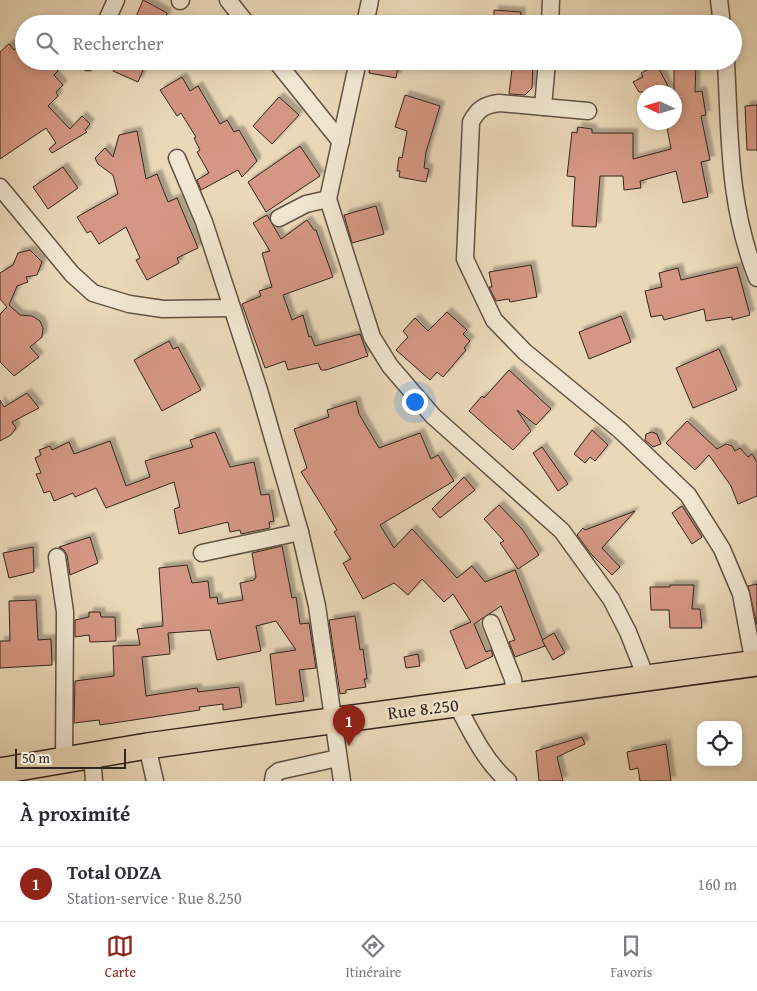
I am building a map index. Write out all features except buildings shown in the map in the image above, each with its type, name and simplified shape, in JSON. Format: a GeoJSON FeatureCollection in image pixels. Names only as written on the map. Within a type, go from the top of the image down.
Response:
{"type":"FeatureCollection","features":[{"type":"Feature","properties":{"kind":"highway","name":"Rue 8.250"},"geometry":{"type":"LineString","coordinates":[[0,772],[146,746],[755,664]]}},
{"type":"Feature","properties":{"kind":"street"},"geometry":{"type":"LineString","coordinates":[[109,15],[116,0]]}},
{"type":"Feature","properties":{"kind":"street"},"geometry":{"type":"LineString","coordinates":[[228,0],[239,15]]}},
{"type":"Feature","properties":{"kind":"street"},"geometry":{"type":"LineString","coordinates":[[368,15],[370,0]]}},
{"type":"Feature","properties":{"kind":"street"},"geometry":{"type":"LineString","coordinates":[[550,15],[551,0]]}},
{"type":"Feature","properties":{"kind":"street"},"geometry":{"type":"LineString","coordinates":[[719,0],[721,15]]}},
{"type":"Feature","properties":{"kind":"street"},"geometry":{"type":"LineString","coordinates":[[283,70],[341,142]]}},
{"type":"Feature","properties":{"kind":"street"},"geometry":{"type":"LineString","coordinates":[[356,70],[328,199],[372,337],[390,366],[433,416],[562,531],[611,599],[628,632],[647,680]]}},
{"type":"Feature","properties":{"kind":"street"},"geometry":{"type":"LineString","coordinates":[[543,107],[546,70]]}},
{"type":"Feature","properties":{"kind":"street"},"geometry":{"type":"LineString","coordinates":[[726,70],[732,189],[746,249],[757,278]]}},
{"type":"Feature","properties":{"kind":"street"},"geometry":{"type":"LineString","coordinates":[[588,111],[499,103],[486,105],[477,112],[471,122],[465,259],[494,320],[525,352],[621,430],[688,495],[722,549],[741,594],[755,664]]}},
{"type":"Feature","properties":{"kind":"street"},"geometry":{"type":"LineString","coordinates":[[177,158],[204,222],[259,390],[300,532],[317,606],[342,781]]}},
{"type":"Feature","properties":{"kind":"street"},"geometry":{"type":"LineString","coordinates":[[0,187],[72,274],[94,293],[129,304],[163,309],[232,308]]}},
{"type":"Feature","properties":{"kind":"street"},"geometry":{"type":"LineString","coordinates":[[279,218],[306,204],[328,199]]}},
{"type":"Feature","properties":{"kind":"street"},"geometry":{"type":"LineString","coordinates":[[202,553],[300,532]]}},
{"type":"Feature","properties":{"kind":"street"},"geometry":{"type":"LineString","coordinates":[[57,557],[65,612],[64,760]]}},
{"type":"Feature","properties":{"kind":"street"},"geometry":{"type":"LineString","coordinates":[[491,623],[513,679],[515,697]]}},
{"type":"Feature","properties":{"kind":"street"},"geometry":{"type":"LineString","coordinates":[[457,705],[474,737],[502,776],[508,781]]}},
{"type":"Feature","properties":{"kind":"street"},"geometry":{"type":"LineString","coordinates":[[146,746],[155,781]]}},
{"type":"Feature","properties":{"kind":"street"},"geometry":{"type":"LineString","coordinates":[[92,756],[94,781]]}},
{"type":"Feature","properties":{"kind":"street"},"geometry":{"type":"LineString","coordinates":[[273,781],[274,775],[279,771],[338,758]]}},
{"type":"Feature","properties":{"kind":"place","name":"Total ODZA"},"geometry":{"type":"Point","coordinates":[349,746]}}]}
